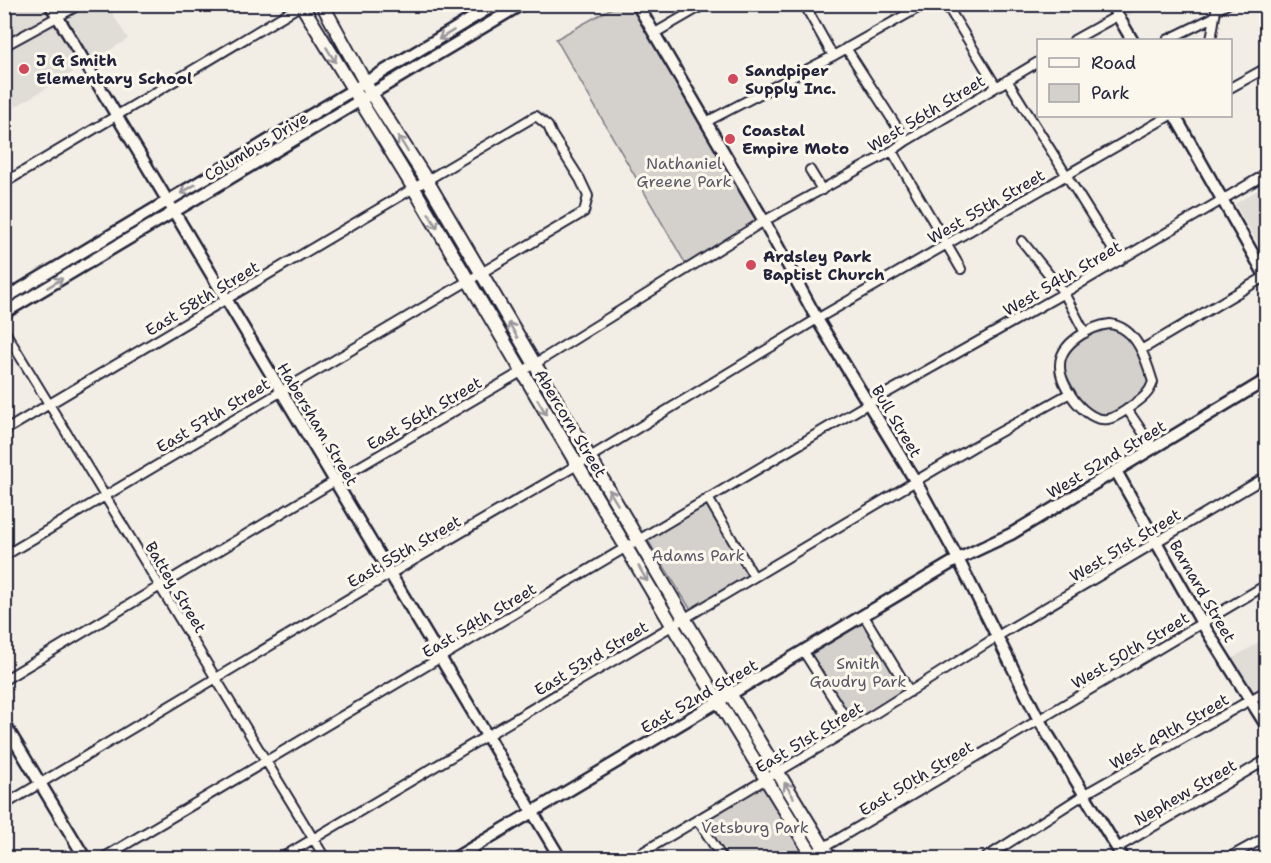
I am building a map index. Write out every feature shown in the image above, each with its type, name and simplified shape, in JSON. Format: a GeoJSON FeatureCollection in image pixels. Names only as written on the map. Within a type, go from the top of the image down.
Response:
{"type":"FeatureCollection","features":[{"type":"Feature","properties":{"kind":"main road","name":"Abercorn Street"},"geometry":{"type":"LineString","coordinates":[[322,4],[372,95],[426,179],[533,365],[827,853]]}},
{"type":"Feature","properties":{"kind":"main road","name":"Abercorn Street"},"geometry":{"type":"LineString","coordinates":[[302,5],[356,97],[413,187],[810,857]]}},
{"type":"Feature","properties":{"kind":"street","name":"Habersham Street"},"geometry":{"type":"LineString","coordinates":[[50,4],[560,858]]}},
{"type":"Feature","properties":{"kind":"street"},"geometry":{"type":"LineString","coordinates":[[4,46],[81,4]]}},
{"type":"Feature","properties":{"kind":"street","name":"Columbus Drive"},"geometry":{"type":"LineString","coordinates":[[4,313],[175,212],[356,97],[366,83],[496,4]]}},
{"type":"Feature","properties":{"kind":"street","name":"Columbus Drive"},"geometry":{"type":"LineString","coordinates":[[4,299],[168,201],[356,97],[372,95],[522,4]]}},
{"type":"Feature","properties":{"kind":"street","name":"Bull Street"},"geometry":{"type":"LineString","coordinates":[[637,4],[764,221],[817,319],[916,482],[998,636],[1039,720],[1123,858]]}},
{"type":"Feature","properties":{"kind":"street"},"geometry":{"type":"LineString","coordinates":[[655,33],[705,4]]}},
{"type":"Feature","properties":{"kind":"street"},"geometry":{"type":"LineString","coordinates":[[804,4],[833,56]]}},
{"type":"Feature","properties":{"kind":"street"},"geometry":{"type":"LineString","coordinates":[[706,122],[833,56],[925,4]]}},
{"type":"Feature","properties":{"kind":"street"},"geometry":{"type":"LineString","coordinates":[[946,4],[996,86]]}},
{"type":"Feature","properties":{"kind":"street"},"geometry":{"type":"LineString","coordinates":[[1111,4],[1131,39]]}},
{"type":"Feature","properties":{"kind":"street"},"geometry":{"type":"LineString","coordinates":[[1169,39],[1228,4]]}},
{"type":"Feature","properties":{"kind":"street"},"geometry":{"type":"LineString","coordinates":[[4,183],[302,5]]}},
{"type":"Feature","properties":{"kind":"street"},"geometry":{"type":"LineString","coordinates":[[1211,39],[1216,11]]}},
{"type":"Feature","properties":{"kind":"street"},"geometry":{"type":"LineString","coordinates":[[1076,39],[1117,16]]}},
{"type":"Feature","properties":{"kind":"street"},"geometry":{"type":"LineString","coordinates":[[846,48],[906,141]]}},
{"type":"Feature","properties":{"kind":"street","name":"West 56th Street"},"geometry":{"type":"LineString","coordinates":[[764,221],[892,151],[1037,63]]}},
{"type":"Feature","properties":{"kind":"street"},"geometry":{"type":"LineString","coordinates":[[1232,87],[1266,68]]}},
{"type":"Feature","properties":{"kind":"street"},"geometry":{"type":"LineString","coordinates":[[1007,80],[1120,261]]}},
{"type":"Feature","properties":{"kind":"street","name":"East 57th Street"},"geometry":{"type":"LineString","coordinates":[[4,556],[584,212],[588,196],[548,126],[536,116],[519,123],[426,179]]}},
{"type":"Feature","properties":{"kind":"street","name":"West 55th Street"},"geometry":{"type":"LineString","coordinates":[[817,319],[1167,117]]}},
{"type":"Feature","properties":{"kind":"street"},"geometry":{"type":"LineString","coordinates":[[1141,350],[1266,277],[1175,117]]}},
{"type":"Feature","properties":{"kind":"street"},"geometry":{"type":"LineString","coordinates":[[892,151],[961,269]]}},
{"type":"Feature","properties":{"kind":"street"},"geometry":{"type":"LineString","coordinates":[[810,170],[822,190]]}},
{"type":"Feature","properties":{"kind":"street","name":"West 54th Street"},"geometry":{"type":"LineString","coordinates":[[868,403],[1120,261],[1266,174]]}},
{"type":"Feature","properties":{"kind":"street","name":"East 58th Street"},"geometry":{"type":"LineString","coordinates":[[4,431],[426,179]]}},
{"type":"Feature","properties":{"kind":"street","name":"East 56th Street"},"geometry":{"type":"LineString","coordinates":[[4,680],[533,365],[764,221]]}},
{"type":"Feature","properties":{"kind":"street"},"geometry":{"type":"LineString","coordinates":[[1022,241],[1064,293],[1085,333]]}},
{"type":"Feature","properties":{"kind":"street","name":"East 55th Street"},"geometry":{"type":"LineString","coordinates":[[4,805],[589,458],[817,319]]}},
{"type":"Feature","properties":{"kind":"street"},"geometry":{"type":"LineString","coordinates":[[1102,325],[1121,325],[1141,350],[1153,382],[1145,397],[1108,419],[1088,415],[1070,393],[1060,370],[1061,358],[1071,343],[1102,325]]}},
{"type":"Feature","properties":{"kind":"street","name":"Battey Street"},"geometry":{"type":"LineString","coordinates":[[4,330],[325,858]]}},
{"type":"Feature","properties":{"kind":"street","name":"West 52nd Street"},"geometry":{"type":"LineString","coordinates":[[958,559],[1011,534],[1266,380]]}},
{"type":"Feature","properties":{"kind":"street","name":"East 53rd Street"},"geometry":{"type":"LineString","coordinates":[[281,858],[973,447],[1070,393]]}},
{"type":"Feature","properties":{"kind":"street","name":"East 54th Street"},"geometry":{"type":"LineString","coordinates":[[103,858],[868,403]]}},
{"type":"Feature","properties":{"kind":"street"},"geometry":{"type":"LineString","coordinates":[[1127,409],[1155,448]]}},
{"type":"Feature","properties":{"kind":"street","name":"Barnard Street"},"geometry":{"type":"LineString","coordinates":[[1116,471],[1202,623],[1266,725]]}},
{"type":"Feature","properties":{"kind":"street","name":"West 51st Street"},"geometry":{"type":"LineString","coordinates":[[998,636],[1266,477]]}},
{"type":"Feature","properties":{"kind":"street"},"geometry":{"type":"LineString","coordinates":[[708,498],[754,577]]}},
{"type":"Feature","properties":{"kind":"street","name":"East 52nd Street"},"geometry":{"type":"LineString","coordinates":[[455,858],[958,559]]}},
{"type":"Feature","properties":{"kind":"street","name":"West 50th Street"},"geometry":{"type":"LineString","coordinates":[[1039,720],[1266,585]]}},
{"type":"Feature","properties":{"kind":"street"},"geometry":{"type":"LineString","coordinates":[[864,615],[910,692]]}},
{"type":"Feature","properties":{"kind":"street","name":"East 51st Street"},"geometry":{"type":"LineString","coordinates":[[633,858],[852,728],[998,636]]}},
{"type":"Feature","properties":{"kind":"street"},"geometry":{"type":"LineString","coordinates":[[804,652],[852,728]]}},
{"type":"Feature","properties":{"kind":"street","name":"West 49th Street"},"geometry":{"type":"LineString","coordinates":[[985,858],[1085,794],[1266,691]]}},
{"type":"Feature","properties":{"kind":"street","name":"East 50th Street"},"geometry":{"type":"LineString","coordinates":[[810,857],[827,853],[1039,720]]}},
{"type":"Feature","properties":{"kind":"street"},"geometry":{"type":"LineString","coordinates":[[4,723],[85,858]]}},
{"type":"Feature","properties":{"kind":"street","name":"Nephew Street"},"geometry":{"type":"LineString","coordinates":[[1117,848],[1266,759]]}},
{"type":"Feature","properties":{"kind":"street"},"geometry":{"type":"LineString","coordinates":[[698,820],[722,858]]}},
{"type":"Feature","properties":{"kind":"street"},"geometry":{"type":"LineString","coordinates":[[1228,858],[1266,837]]}},
{"type":"Feature","properties":{"kind":"shaded area"},"geometry":{"type":"Polygon","coordinates":[[[5,5],[107,5],[128,39],[5,113],[5,5]]]}},
{"type":"Feature","properties":{"kind":"shaded area"},"geometry":{"type":"Polygon","coordinates":[[[1121,5],[1148,5],[1127,16],[1121,5]]]}},
{"type":"Feature","properties":{"kind":"shaded area"},"geometry":{"type":"Polygon","coordinates":[[[1266,185],[1266,257],[1235,204],[1266,185]]]}},
{"type":"Feature","properties":{"kind":"shaded area"},"geometry":{"type":"Polygon","coordinates":[[[1266,638],[1266,714],[1233,658],[1266,638]]]}},
{"type":"Feature","properties":{"kind":"green space","name":"Nathaniel Greene Park"},"geometry":{"type":"Polygon","coordinates":[[[617,5],[637,5],[764,221],[688,268],[556,39],[617,5]]]}},
{"type":"Feature","properties":{"kind":"green space"},"geometry":{"type":"Polygon","coordinates":[[[1115,327],[1133,343],[1150,381],[1138,398],[1108,414],[1101,415],[1083,403],[1072,387],[1062,365],[1076,345],[1099,331],[1115,327]]]}},
{"type":"Feature","properties":{"kind":"green space","name":"Adams Park"},"geometry":{"type":"Polygon","coordinates":[[[707,502],[750,576],[691,610],[647,539],[707,502]]]}},
{"type":"Feature","properties":{"kind":"green space","name":"Smith Gaudry Park"},"geometry":{"type":"Polygon","coordinates":[[[864,616],[910,692],[852,728],[804,652],[864,616]]]}},
{"type":"Feature","properties":{"kind":"green space","name":"Vetsburg Park"},"geometry":{"type":"Polygon","coordinates":[[[765,784],[808,854],[801,858],[726,858],[703,822],[765,784]]]}},
{"type":"Feature","properties":{"kind":"place","name":"J G Smith Elementary School"},"geometry":{"type":"Point","coordinates":[24,69]}},
{"type":"Feature","properties":{"kind":"place","name":"Sandpiper Supply Inc."},"geometry":{"type":"Point","coordinates":[733,79]}},
{"type":"Feature","properties":{"kind":"place","name":"Coastal Empire Moto"},"geometry":{"type":"Point","coordinates":[730,139]}},
{"type":"Feature","properties":{"kind":"place","name":"Ardsley Park Baptist Church"},"geometry":{"type":"Point","coordinates":[751,265]}}]}
